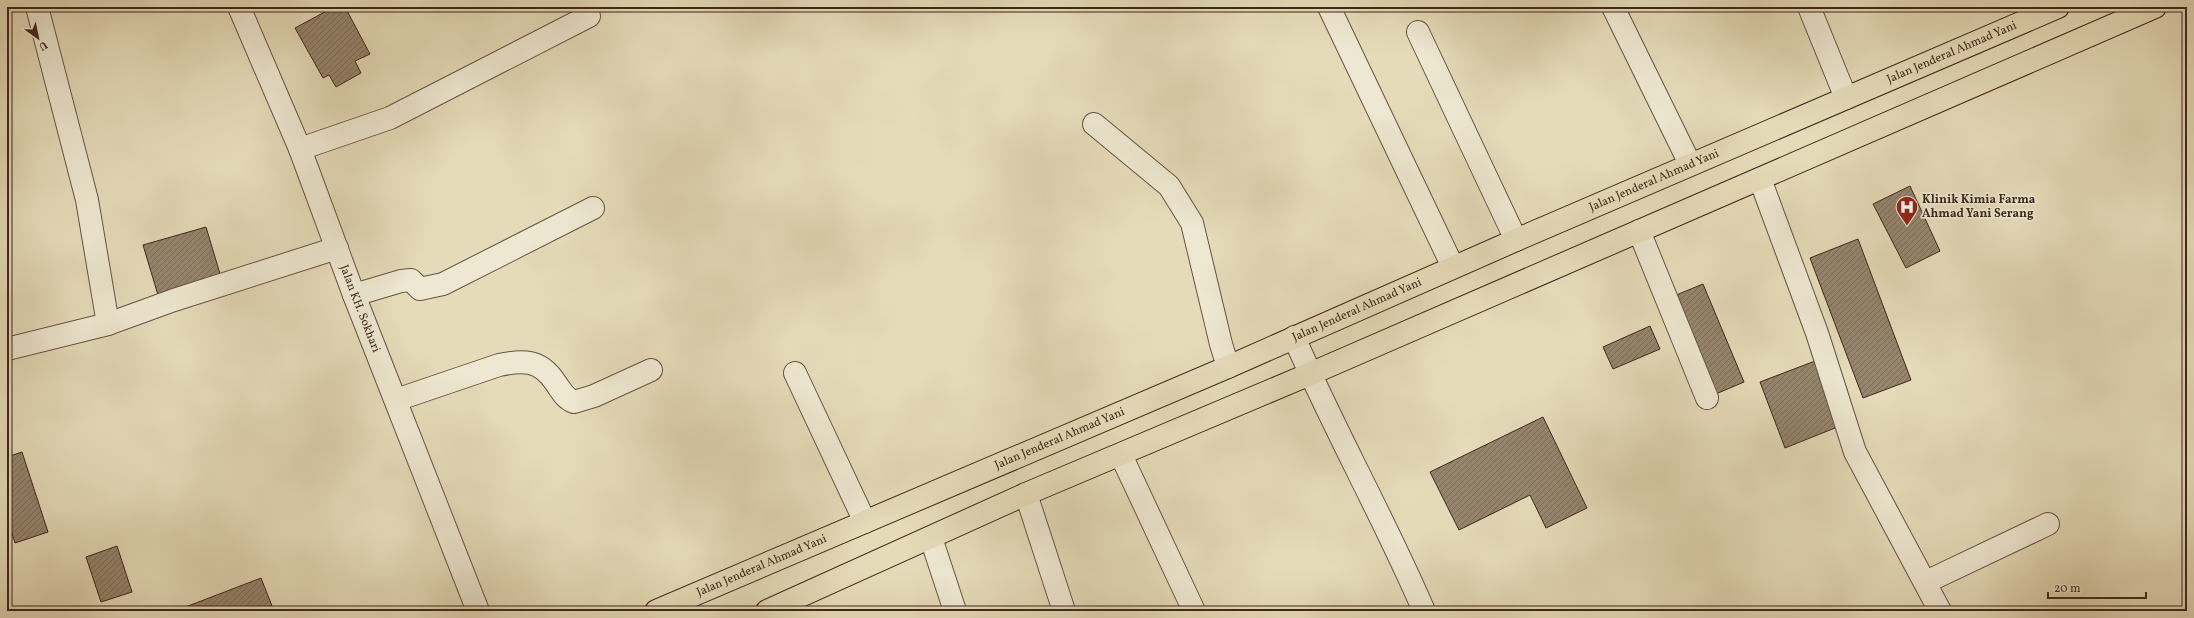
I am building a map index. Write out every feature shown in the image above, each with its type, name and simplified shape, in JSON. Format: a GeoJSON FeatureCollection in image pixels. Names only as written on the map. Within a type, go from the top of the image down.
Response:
{"type":"FeatureCollection","features":[{"type":"Feature","properties":{"kind":"main road","name":"Jalan Jenderal Ahmad Yani"},"geometry":{"type":"LineString","coordinates":[[656,611],[1294,338],[1690,164],[2058,7]]}},
{"type":"Feature","properties":{"kind":"main road"},"geometry":{"type":"LineString","coordinates":[[767,611],[1026,494],[1310,374],[2155,7]]}},
{"type":"Feature","properties":{"kind":"street"},"geometry":{"type":"LineString","coordinates":[[37,7],[87,200],[108,324]]}},
{"type":"Feature","properties":{"kind":"street","name":"Jalan KH. Sokhari"},"geometry":{"type":"LineString","coordinates":[[239,7],[300,148],[354,295],[478,611]]}},
{"type":"Feature","properties":{"kind":"street"},"geometry":{"type":"LineString","coordinates":[[1329,7],[1453,267]]}},
{"type":"Feature","properties":{"kind":"street"},"geometry":{"type":"LineString","coordinates":[[1613,7],[1690,164]]}},
{"type":"Feature","properties":{"kind":"street"},"geometry":{"type":"LineString","coordinates":[[1809,7],[1846,98]]}},
{"type":"Feature","properties":{"kind":"street"},"geometry":{"type":"LineString","coordinates":[[300,148],[390,118],[589,16]]}},
{"type":"Feature","properties":{"kind":"street"},"geometry":{"type":"LineString","coordinates":[[1418,32],[1516,240]]}},
{"type":"Feature","properties":{"kind":"street"},"geometry":{"type":"LineString","coordinates":[[1094,124],[1169,186],[1192,223],[1221,344],[1228,366]]}},
{"type":"Feature","properties":{"kind":"street"},"geometry":{"type":"LineString","coordinates":[[1760,179],[1817,333],[1855,452],[1926,582],[1940,611]]}},
{"type":"Feature","properties":{"kind":"street"},"geometry":{"type":"LineString","coordinates":[[354,295],[401,281],[411,280],[420,289],[431,288],[443,284],[594,208]]}},
{"type":"Feature","properties":{"kind":"street"},"geometry":{"type":"LineString","coordinates":[[1639,231],[1707,398]]}},
{"type":"Feature","properties":{"kind":"street"},"geometry":{"type":"LineString","coordinates":[[7,349],[108,324],[174,300],[336,248]]}},
{"type":"Feature","properties":{"kind":"street"},"geometry":{"type":"LineString","coordinates":[[1294,338],[1310,374],[1395,545],[1424,611]]}},
{"type":"Feature","properties":{"kind":"street"},"geometry":{"type":"LineString","coordinates":[[396,400],[499,365],[514,362],[526,361],[551,375],[566,398],[574,402],[594,396],[651,370]]}},
{"type":"Feature","properties":{"kind":"street"},"geometry":{"type":"LineString","coordinates":[[794,373],[864,522]]}},
{"type":"Feature","properties":{"kind":"street"},"geometry":{"type":"LineString","coordinates":[[1121,455],[1194,611]]}},
{"type":"Feature","properties":{"kind":"street"},"geometry":{"type":"LineString","coordinates":[[1026,494],[1064,611]]}},
{"type":"Feature","properties":{"kind":"street"},"geometry":{"type":"LineString","coordinates":[[1926,582],[2048,524]]}},
{"type":"Feature","properties":{"kind":"street"},"geometry":{"type":"LineString","coordinates":[[931,538],[955,611]]}},
{"type":"Feature","properties":{"kind":"building"},"geometry":{"type":"Polygon","coordinates":[[[334,7],[345,7],[370,54],[355,61],[361,73],[336,87],[329,75],[323,78],[295,28],[334,7]]]}},
{"type":"Feature","properties":{"kind":"building","name":"Klinik Kimia Farma Ahmad Yani Serang"},"geometry":{"type":"Polygon","coordinates":[[[1910,186],[1940,251],[1906,268],[1873,204],[1910,186]]]}},
{"type":"Feature","properties":{"kind":"building"},"geometry":{"type":"Polygon","coordinates":[[[206,227],[221,277],[158,295],[143,245],[206,227]]]}},
{"type":"Feature","properties":{"kind":"building"},"geometry":{"type":"Polygon","coordinates":[[[1858,239],[1911,380],[1863,398],[1810,258],[1858,239]]]}},
{"type":"Feature","properties":{"kind":"building"},"geometry":{"type":"Polygon","coordinates":[[[1703,284],[1744,382],[1711,396],[1669,298],[1703,284]]]}},
{"type":"Feature","properties":{"kind":"building"},"geometry":{"type":"Polygon","coordinates":[[[1650,326],[1660,349],[1613,369],[1603,347],[1650,326]]]}},
{"type":"Feature","properties":{"kind":"building"},"geometry":{"type":"Polygon","coordinates":[[[1815,361],[1840,426],[1785,448],[1760,382],[1815,361]]]}},
{"type":"Feature","properties":{"kind":"building"},"geometry":{"type":"Polygon","coordinates":[[[1543,417],[1587,508],[1546,528],[1530,495],[1459,530],[1430,472],[1543,417]]]}},
{"type":"Feature","properties":{"kind":"building"},"geometry":{"type":"Polygon","coordinates":[[[22,452],[48,532],[15,543],[7,518],[7,457],[22,452]]]}},
{"type":"Feature","properties":{"kind":"building"},"geometry":{"type":"Polygon","coordinates":[[[117,546],[132,592],[101,602],[86,557],[117,546]]]}},
{"type":"Feature","properties":{"kind":"building"},"geometry":{"type":"Polygon","coordinates":[[[261,578],[274,611],[175,611],[261,578]]]}},
{"type":"Feature","properties":{"kind":"place","name":"Klinik Kimia Farma Ahmad Yani Serang"},"geometry":{"type":"Point","coordinates":[1907,226]}}]}
